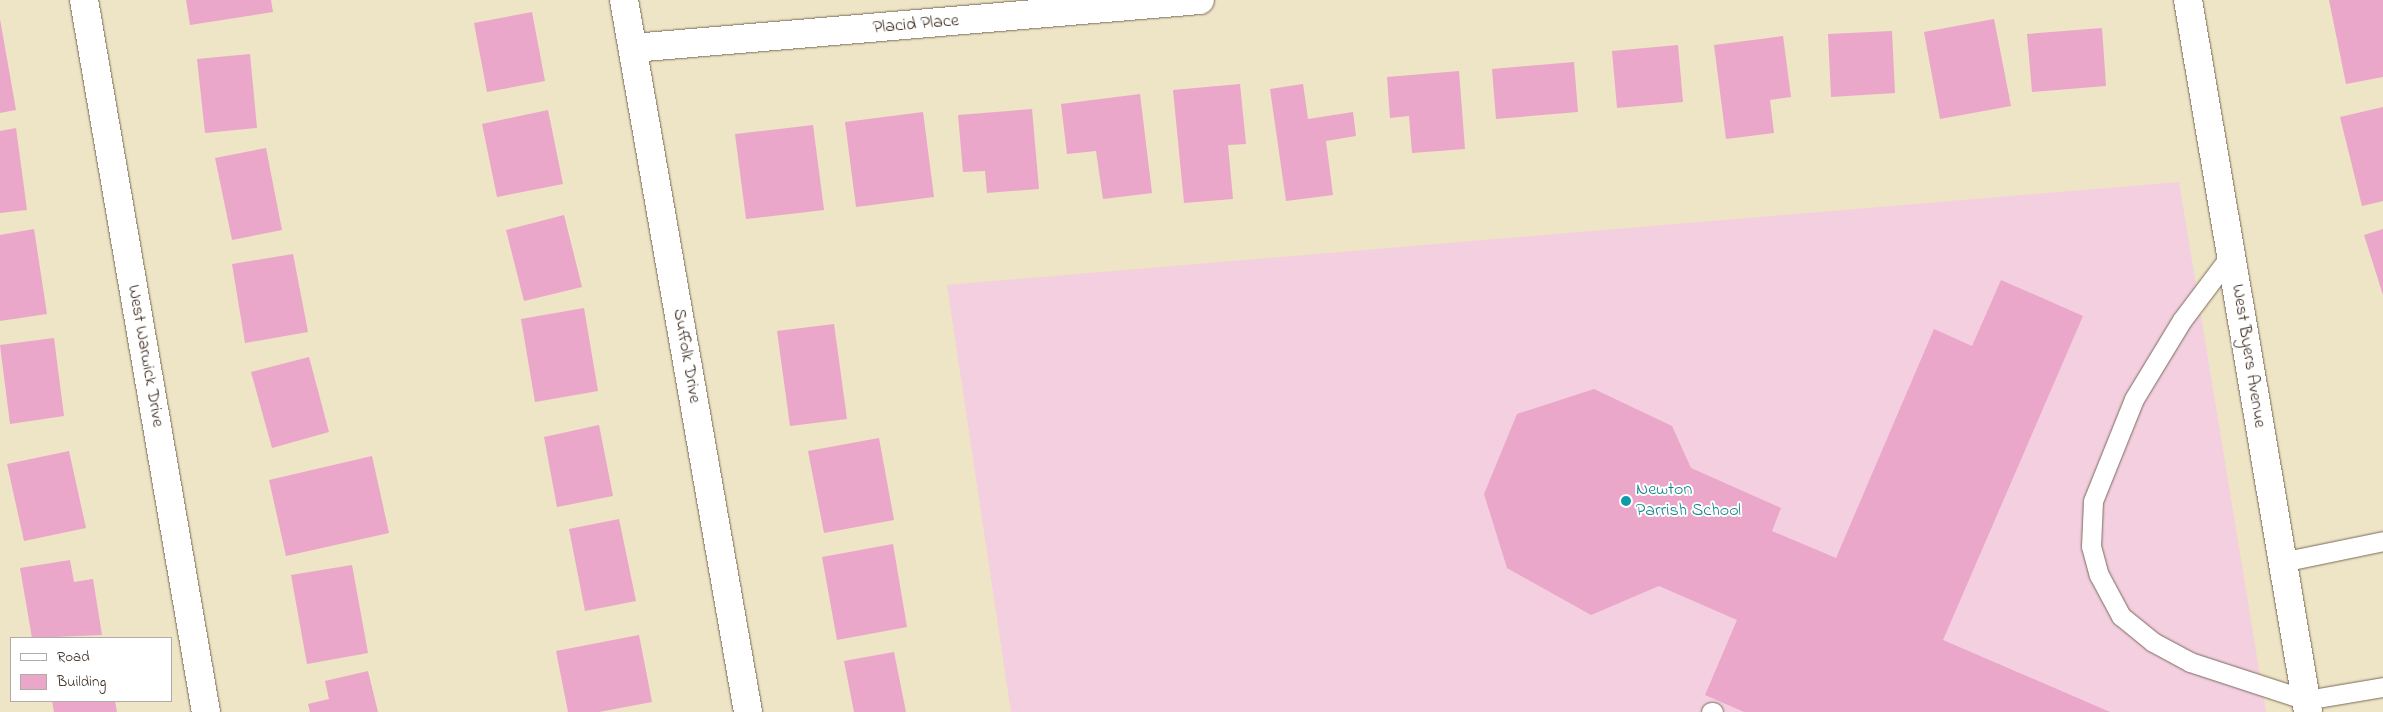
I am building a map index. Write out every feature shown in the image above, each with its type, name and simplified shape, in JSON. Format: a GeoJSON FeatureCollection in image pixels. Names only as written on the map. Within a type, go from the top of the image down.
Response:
{"type":"FeatureCollection","features":[{"type":"Feature","properties":{"kind":"street","name":"West Warwick Drive"},"geometry":{"type":"LineString","coordinates":[[84,0],[206,712]]}},
{"type":"Feature","properties":{"kind":"street","name":"Suffolk Drive"},"geometry":{"type":"LineString","coordinates":[[624,0],[748,712]]}},
{"type":"Feature","properties":{"kind":"street","name":"Placid Place"},"geometry":{"type":"LineString","coordinates":[[633,48],[1200,0]]}},
{"type":"Feature","properties":{"kind":"street","name":"West Byers Avenue"},"geometry":{"type":"LineString","coordinates":[[2188,0],[2307,706]]}},
{"type":"Feature","properties":{"kind":"lane"},"geometry":{"type":"LineString","coordinates":[[2231,255],[2182,320],[2134,398],[2096,490],[2091,524],[2092,553],[2108,596],[2121,616],[2153,642],[2190,662],[2307,706],[2383,687]]}},
{"type":"Feature","properties":{"kind":"lane"},"geometry":{"type":"LineString","coordinates":[[2282,562],[2383,541]]}},
{"type":"Feature","properties":{"kind":"shaded area"},"geometry":{"type":"Polygon","coordinates":[[[2179,182],[2266,712],[1011,712],[947,285],[2179,182]]]}},
{"type":"Feature","properties":{"kind":"building"},"geometry":{"type":"Polygon","coordinates":[[[186,0],[271,0],[273,12],[190,25],[186,0]]]}},
{"type":"Feature","properties":{"kind":"building"},"geometry":{"type":"Polygon","coordinates":[[[2329,0],[2383,0],[2383,77],[2346,84],[2329,0]]]}},
{"type":"Feature","properties":{"kind":"building"},"geometry":{"type":"Polygon","coordinates":[[[532,12],[545,81],[487,92],[474,23],[532,12]]]}},
{"type":"Feature","properties":{"kind":"building"},"geometry":{"type":"Polygon","coordinates":[[[0,19],[16,110],[0,113],[0,19]]]}},
{"type":"Feature","properties":{"kind":"building"},"geometry":{"type":"Polygon","coordinates":[[[1994,19],[2011,106],[1940,119],[1924,32],[1994,19]]]}},
{"type":"Feature","properties":{"kind":"building"},"geometry":{"type":"Polygon","coordinates":[[[2102,28],[2106,86],[2032,92],[2027,34],[2102,28]]]}},
{"type":"Feature","properties":{"kind":"building"},"geometry":{"type":"Polygon","coordinates":[[[1892,31],[1895,93],[1831,97],[1828,34],[1892,31]]]}},
{"type":"Feature","properties":{"kind":"building"},"geometry":{"type":"Polygon","coordinates":[[[1783,36],[1791,97],[1770,100],[1774,133],[1726,139],[1714,45],[1783,36]]]}},
{"type":"Feature","properties":{"kind":"building"},"geometry":{"type":"Polygon","coordinates":[[[1678,45],[1683,102],[1617,108],[1612,51],[1678,45]]]}},
{"type":"Feature","properties":{"kind":"building"},"geometry":{"type":"Polygon","coordinates":[[[250,54],[257,128],[205,133],[197,59],[250,54]]]}},
{"type":"Feature","properties":{"kind":"building"},"geometry":{"type":"Polygon","coordinates":[[[1574,62],[1578,112],[1496,119],[1492,69],[1574,62]]]}},
{"type":"Feature","properties":{"kind":"building"},"geometry":{"type":"Polygon","coordinates":[[[1459,71],[1465,149],[1412,153],[1409,116],[1390,118],[1387,77],[1459,71]]]}},
{"type":"Feature","properties":{"kind":"building"},"geometry":{"type":"Polygon","coordinates":[[[1240,84],[1246,144],[1228,145],[1233,199],[1184,203],[1173,90],[1240,84]]]}},
{"type":"Feature","properties":{"kind":"building"},"geometry":{"type":"Polygon","coordinates":[[[1303,84],[1308,119],[1353,112],[1356,136],[1326,141],[1333,195],[1286,201],[1270,89],[1303,84]]]}},
{"type":"Feature","properties":{"kind":"building"},"geometry":{"type":"Polygon","coordinates":[[[1140,94],[1152,193],[1103,199],[1096,151],[1067,154],[1061,104],[1140,94]]]}},
{"type":"Feature","properties":{"kind":"building"},"geometry":{"type":"Polygon","coordinates":[[[2383,107],[2383,201],[2362,206],[2340,117],[2383,107]]]}},
{"type":"Feature","properties":{"kind":"building"},"geometry":{"type":"Polygon","coordinates":[[[1032,109],[1039,189],[987,193],[985,171],[963,172],[958,115],[1032,109]]]}},
{"type":"Feature","properties":{"kind":"building"},"geometry":{"type":"Polygon","coordinates":[[[548,110],[563,184],[497,197],[482,124],[548,110]]]}},
{"type":"Feature","properties":{"kind":"building"},"geometry":{"type":"Polygon","coordinates":[[[923,112],[934,197],[856,207],[845,122],[923,112]]]}},
{"type":"Feature","properties":{"kind":"building"},"geometry":{"type":"Polygon","coordinates":[[[813,125],[824,210],[746,219],[735,134],[813,125]]]}},
{"type":"Feature","properties":{"kind":"building"},"geometry":{"type":"Polygon","coordinates":[[[16,128],[27,210],[0,213],[0,131],[16,128]]]}},
{"type":"Feature","properties":{"kind":"building"},"geometry":{"type":"Polygon","coordinates":[[[266,148],[282,230],[232,240],[215,158],[266,148]]]}},
{"type":"Feature","properties":{"kind":"building"},"geometry":{"type":"Polygon","coordinates":[[[564,215],[582,287],[524,301],[506,230],[564,215]]]}},
{"type":"Feature","properties":{"kind":"building"},"geometry":{"type":"Polygon","coordinates":[[[34,229],[47,314],[0,321],[0,235],[34,229]]]}},
{"type":"Feature","properties":{"kind":"building"},"geometry":{"type":"Polygon","coordinates":[[[2383,229],[2383,295],[2364,235],[2383,229]]]}},
{"type":"Feature","properties":{"kind":"building"},"geometry":{"type":"Polygon","coordinates":[[[293,254],[308,332],[245,343],[232,264],[293,254]]]}},
{"type":"Feature","properties":{"kind":"building","name":"Newton Parrish School"},"geometry":{"type":"Polygon","coordinates":[[[2001,280],[2083,316],[1943,640],[2110,712],[1744,712],[1705,695],[1737,620],[1659,586],[1591,615],[1507,568],[1484,494],[1517,414],[1594,389],[1672,426],[1691,468],[1781,508],[1772,531],[1836,558],[1934,329],[1972,346],[2001,280]]]}},
{"type":"Feature","properties":{"kind":"building"},"geometry":{"type":"Polygon","coordinates":[[[584,308],[598,391],[535,402],[521,319],[584,308]]]}},
{"type":"Feature","properties":{"kind":"building"},"geometry":{"type":"Polygon","coordinates":[[[834,324],[847,419],[790,426],[777,331],[834,324]]]}},
{"type":"Feature","properties":{"kind":"building"},"geometry":{"type":"Polygon","coordinates":[[[54,338],[64,416],[10,424],[0,345],[54,338]]]}},
{"type":"Feature","properties":{"kind":"building"},"geometry":{"type":"Polygon","coordinates":[[[309,357],[329,432],[272,448],[251,372],[309,357]]]}},
{"type":"Feature","properties":{"kind":"building"},"geometry":{"type":"Polygon","coordinates":[[[599,425],[613,496],[557,507],[544,437],[599,425]]]}},
{"type":"Feature","properties":{"kind":"building"},"geometry":{"type":"Polygon","coordinates":[[[879,438],[894,520],[824,533],[808,451],[879,438]]]}},
{"type":"Feature","properties":{"kind":"building"},"geometry":{"type":"Polygon","coordinates":[[[69,451],[86,528],[24,541],[7,464],[69,451]]]}},
{"type":"Feature","properties":{"kind":"building"},"geometry":{"type":"Polygon","coordinates":[[[372,456],[389,533],[286,556],[269,480],[372,456]]]}},
{"type":"Feature","properties":{"kind":"building"},"geometry":{"type":"Polygon","coordinates":[[[619,519],[636,601],[585,611],[569,529],[619,519]]]}},
{"type":"Feature","properties":{"kind":"building"},"geometry":{"type":"Polygon","coordinates":[[[893,544],[907,627],[837,640],[822,557],[893,544]]]}},
{"type":"Feature","properties":{"kind":"building"},"geometry":{"type":"Polygon","coordinates":[[[70,560],[74,582],[93,579],[102,635],[32,637],[20,568],[70,560]]]}},
{"type":"Feature","properties":{"kind":"building"},"geometry":{"type":"Polygon","coordinates":[[[352,565],[368,653],[307,664],[291,575],[352,565]]]}},
{"type":"Feature","properties":{"kind":"building"},"geometry":{"type":"Polygon","coordinates":[[[639,635],[652,702],[599,712],[568,712],[556,651],[639,635]]]}},
{"type":"Feature","properties":{"kind":"building"},"geometry":{"type":"Polygon","coordinates":[[[894,652],[906,712],[854,712],[844,661],[894,652]]]}},
{"type":"Feature","properties":{"kind":"building"},"geometry":{"type":"Polygon","coordinates":[[[368,671],[378,712],[310,712],[308,704],[329,699],[325,681],[368,671]]]}},
{"type":"Feature","properties":{"kind":"building"},"geometry":{"type":"Polygon","coordinates":[[[52,702],[115,702],[117,712],[54,712],[52,702]]]}},
{"type":"Feature","properties":{"kind":"place","name":"Newton Parrish School"},"geometry":{"type":"Point","coordinates":[1626,501]}}]}
